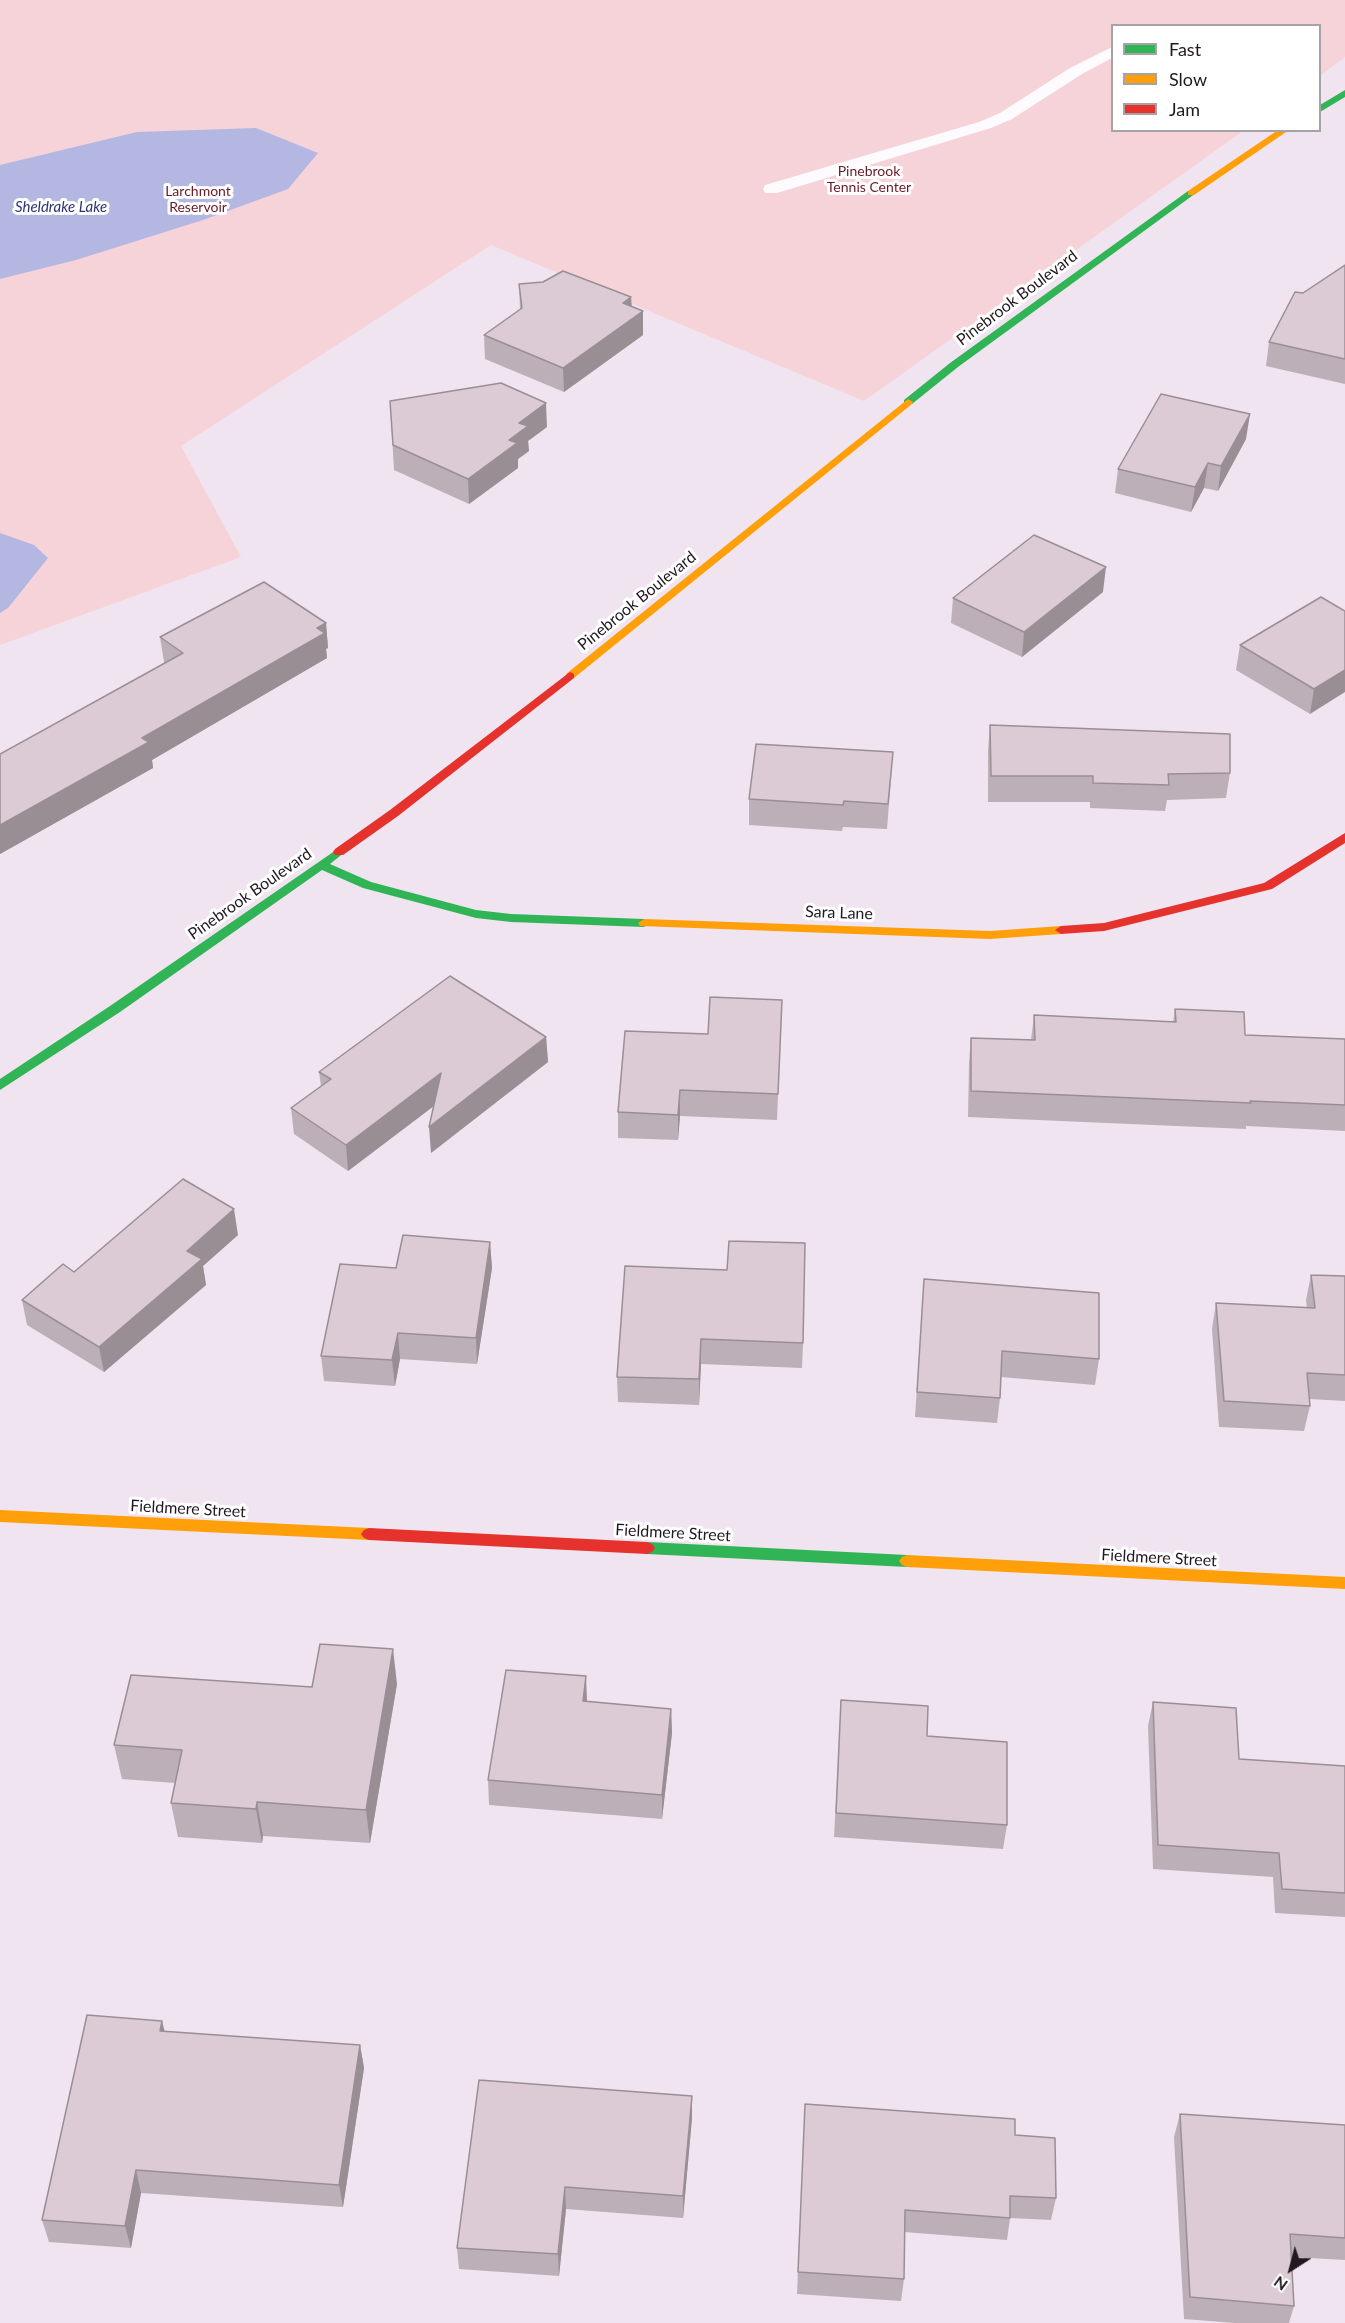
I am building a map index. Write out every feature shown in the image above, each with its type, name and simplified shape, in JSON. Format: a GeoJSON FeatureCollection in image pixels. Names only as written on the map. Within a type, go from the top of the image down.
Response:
{"type":"FeatureCollection","features":[{"type":"Feature","properties":{"kind":"street","name":"Pinebrook Boulevard"},"geometry":{"type":"LineString","coordinates":[[0,1085],[125,1002],[394,813],[495,736],[954,365],[1156,216],[1282,132]]}},
{"type":"Feature","properties":{"kind":"street","name":"Sara Lane"},"geometry":{"type":"LineString","coordinates":[[321,865],[367,885],[406,897],[464,911],[511,918],[990,935],[1104,927],[1268,886],[1345,837]]}},
{"type":"Feature","properties":{"kind":"street","name":"Fieldmere Street"},"geometry":{"type":"LineString","coordinates":[[0,1516],[1345,1584]]}},
{"type":"Feature","properties":{"kind":"lane"},"geometry":{"type":"LineString","coordinates":[[771,189],[985,125],[1006,116],[1076,71],[1111,53]]}},
{"type":"Feature","properties":{"kind":"green space"},"geometry":{"type":"Polygon","coordinates":[[[0,0],[1345,0],[1345,57],[1321,75],[1321,24],[1111,24],[1111,132],[1242,132],[864,401],[491,245],[181,446],[241,557],[0,645],[0,0]]]}},
{"type":"Feature","properties":{"kind":"water","name":"Sheldrake Lake"},"geometry":{"type":"Polygon","coordinates":[[[256,128],[318,153],[288,189],[203,220],[76,260],[0,279],[0,165],[137,132],[256,128]]]}},
{"type":"Feature","properties":{"kind":"water"},"geometry":{"type":"Polygon","coordinates":[[[0,533],[34,545],[48,558],[8,608],[0,613],[0,533]]]}},
{"type":"Feature","properties":{"kind":"building"},"geometry":{"type":"Polygon","coordinates":[[[1345,265],[1345,359],[1269,342],[1295,292],[1303,293],[1345,265]]]}},
{"type":"Feature","properties":{"kind":"building"},"geometry":{"type":"Polygon","coordinates":[[[563,271],[631,297],[623,303],[643,311],[563,368],[484,335],[522,308],[519,284],[543,282],[563,271]]]}},
{"type":"Feature","properties":{"kind":"building"},"geometry":{"type":"Polygon","coordinates":[[[501,383],[546,403],[519,423],[528,426],[509,440],[517,443],[468,479],[393,445],[390,401],[501,383]]]}},
{"type":"Feature","properties":{"kind":"building"},"geometry":{"type":"Polygon","coordinates":[[[1161,394],[1250,414],[1221,466],[1208,463],[1195,487],[1118,469],[1161,394]]]}},
{"type":"Feature","properties":{"kind":"building"},"geometry":{"type":"Polygon","coordinates":[[[1034,535],[1106,567],[1024,632],[953,598],[1034,535]]]}},
{"type":"Feature","properties":{"kind":"building"},"geometry":{"type":"Polygon","coordinates":[[[264,582],[326,623],[317,628],[325,633],[142,738],[149,742],[0,825],[0,754],[183,653],[160,637],[264,582]]]}},
{"type":"Feature","properties":{"kind":"building"},"geometry":{"type":"Polygon","coordinates":[[[1321,597],[1345,611],[1345,670],[1314,689],[1240,645],[1321,597]]]}},
{"type":"Feature","properties":{"kind":"building"},"geometry":{"type":"Polygon","coordinates":[[[990,725],[1230,734],[1230,773],[1168,774],[1169,785],[1093,783],[1093,776],[991,776],[990,725]]]}},
{"type":"Feature","properties":{"kind":"building"},"geometry":{"type":"Polygon","coordinates":[[[756,744],[893,752],[888,804],[844,801],[843,805],[749,799],[756,744]]]}},
{"type":"Feature","properties":{"kind":"building"},"geometry":{"type":"Polygon","coordinates":[[[450,976],[546,1037],[429,1127],[441,1073],[346,1145],[291,1108],[331,1079],[319,1072],[450,976]]]}},
{"type":"Feature","properties":{"kind":"building"},"geometry":{"type":"Polygon","coordinates":[[[710,997],[782,1000],[778,1094],[680,1090],[678,1115],[618,1112],[625,1031],[708,1034],[710,997]]]}},
{"type":"Feature","properties":{"kind":"building"},"geometry":{"type":"Polygon","coordinates":[[[1175,1009],[1244,1012],[1245,1035],[1345,1039],[1345,1105],[971,1091],[971,1038],[1035,1040],[1034,1015],[1176,1022],[1175,1009]]]}},
{"type":"Feature","properties":{"kind":"building"},"geometry":{"type":"Polygon","coordinates":[[[183,1179],[234,1209],[187,1251],[202,1259],[99,1347],[22,1300],[63,1264],[74,1272],[183,1179]]]}},
{"type":"Feature","properties":{"kind":"building"},"geometry":{"type":"Polygon","coordinates":[[[403,1235],[490,1242],[476,1338],[398,1333],[392,1360],[321,1356],[340,1264],[396,1268],[403,1235]]]}},
{"type":"Feature","properties":{"kind":"building"},"geometry":{"type":"Polygon","coordinates":[[[729,1241],[805,1243],[803,1343],[701,1339],[699,1379],[617,1377],[625,1266],[727,1270],[729,1241]]]}},
{"type":"Feature","properties":{"kind":"building"},"geometry":{"type":"Polygon","coordinates":[[[1311,1275],[1345,1276],[1345,1375],[1307,1373],[1310,1406],[1224,1401],[1216,1303],[1315,1308],[1311,1275]]]}},
{"type":"Feature","properties":{"kind":"building"},"geometry":{"type":"Polygon","coordinates":[[[924,1279],[1099,1293],[1099,1359],[1002,1351],[1000,1398],[917,1392],[924,1279]]]}},
{"type":"Feature","properties":{"kind":"building"},"geometry":{"type":"Polygon","coordinates":[[[320,1644],[393,1649],[366,1810],[257,1802],[256,1809],[171,1803],[182,1750],[114,1745],[131,1675],[312,1687],[320,1644]]]}},
{"type":"Feature","properties":{"kind":"building"},"geometry":{"type":"Polygon","coordinates":[[[506,1670],[586,1676],[583,1701],[671,1709],[662,1795],[488,1780],[506,1670]]]}},
{"type":"Feature","properties":{"kind":"building"},"geometry":{"type":"Polygon","coordinates":[[[841,1700],[928,1706],[927,1736],[1007,1742],[1007,1825],[836,1813],[841,1700]]]}},
{"type":"Feature","properties":{"kind":"building"},"geometry":{"type":"Polygon","coordinates":[[[1153,1702],[1236,1708],[1239,1759],[1345,1766],[1345,1893],[1282,1889],[1279,1853],[1158,1845],[1153,1702]]]}},
{"type":"Feature","properties":{"kind":"building"},"geometry":{"type":"Polygon","coordinates":[[[87,2015],[162,2021],[160,2031],[360,2045],[339,2185],[136,2170],[125,2226],[42,2220],[87,2015]]]}},
{"type":"Feature","properties":{"kind":"building"},"geometry":{"type":"Polygon","coordinates":[[[479,2080],[692,2096],[683,2196],[565,2187],[558,2254],[457,2248],[479,2080]]]}},
{"type":"Feature","properties":{"kind":"building"},"geometry":{"type":"Polygon","coordinates":[[[805,2104],[1015,2119],[1015,2135],[1055,2138],[1056,2198],[1010,2196],[1010,2218],[905,2210],[904,2279],[798,2272],[805,2104]]]}},
{"type":"Feature","properties":{"kind":"building"},"geometry":{"type":"Polygon","coordinates":[[[1180,2114],[1345,2125],[1345,2238],[1290,2234],[1294,2306],[1190,2297],[1180,2114]]]}},
{"type":"Feature","properties":{"kind":"traffic: fast"},"geometry":{"type":"LineString","coordinates":[[1321,108],[1345,93]]}},
{"type":"Feature","properties":{"kind":"traffic: fast"},"geometry":{"type":"LineString","coordinates":[[908,402],[954,365],[1191,193]]}},
{"type":"Feature","properties":{"kind":"traffic: fast"},"geometry":{"type":"LineString","coordinates":[[0,1085],[115,1009],[339,852]]}},
{"type":"Feature","properties":{"kind":"traffic: fast"},"geometry":{"type":"LineString","coordinates":[[321,865],[367,885],[476,914],[511,918],[644,923]]}},
{"type":"Feature","properties":{"kind":"traffic: fast"},"geometry":{"type":"LineString","coordinates":[[647,1548],[907,1561]]}},
{"type":"Feature","properties":{"kind":"traffic: slow"},"geometry":{"type":"LineString","coordinates":[[1191,193],[1282,132]]}},
{"type":"Feature","properties":{"kind":"traffic: slow"},"geometry":{"type":"LineString","coordinates":[[570,676],[908,402]]}},
{"type":"Feature","properties":{"kind":"traffic: slow"},"geometry":{"type":"LineString","coordinates":[[644,923],[990,935],[1061,930]]}},
{"type":"Feature","properties":{"kind":"traffic: slow"},"geometry":{"type":"LineString","coordinates":[[0,1516],[369,1534]]}},
{"type":"Feature","properties":{"kind":"traffic: slow"},"geometry":{"type":"LineString","coordinates":[[907,1561],[1345,1583]]}},
{"type":"Feature","properties":{"kind":"traffic: jam"},"geometry":{"type":"LineString","coordinates":[[339,852],[394,813],[570,676]]}},
{"type":"Feature","properties":{"kind":"traffic: jam"},"geometry":{"type":"LineString","coordinates":[[1061,930],[1104,927],[1268,886],[1345,837]]}},
{"type":"Feature","properties":{"kind":"traffic: jam"},"geometry":{"type":"LineString","coordinates":[[369,1534],[647,1548]]}},
{"type":"Feature","properties":{"kind":"park label","name":"Pinebrook Tennis Center"},"geometry":{"type":"Point","coordinates":[869,180]}},
{"type":"Feature","properties":{"kind":"park label","name":"Larchmont Reservoir"},"geometry":{"type":"Point","coordinates":[198,200]}}]}
